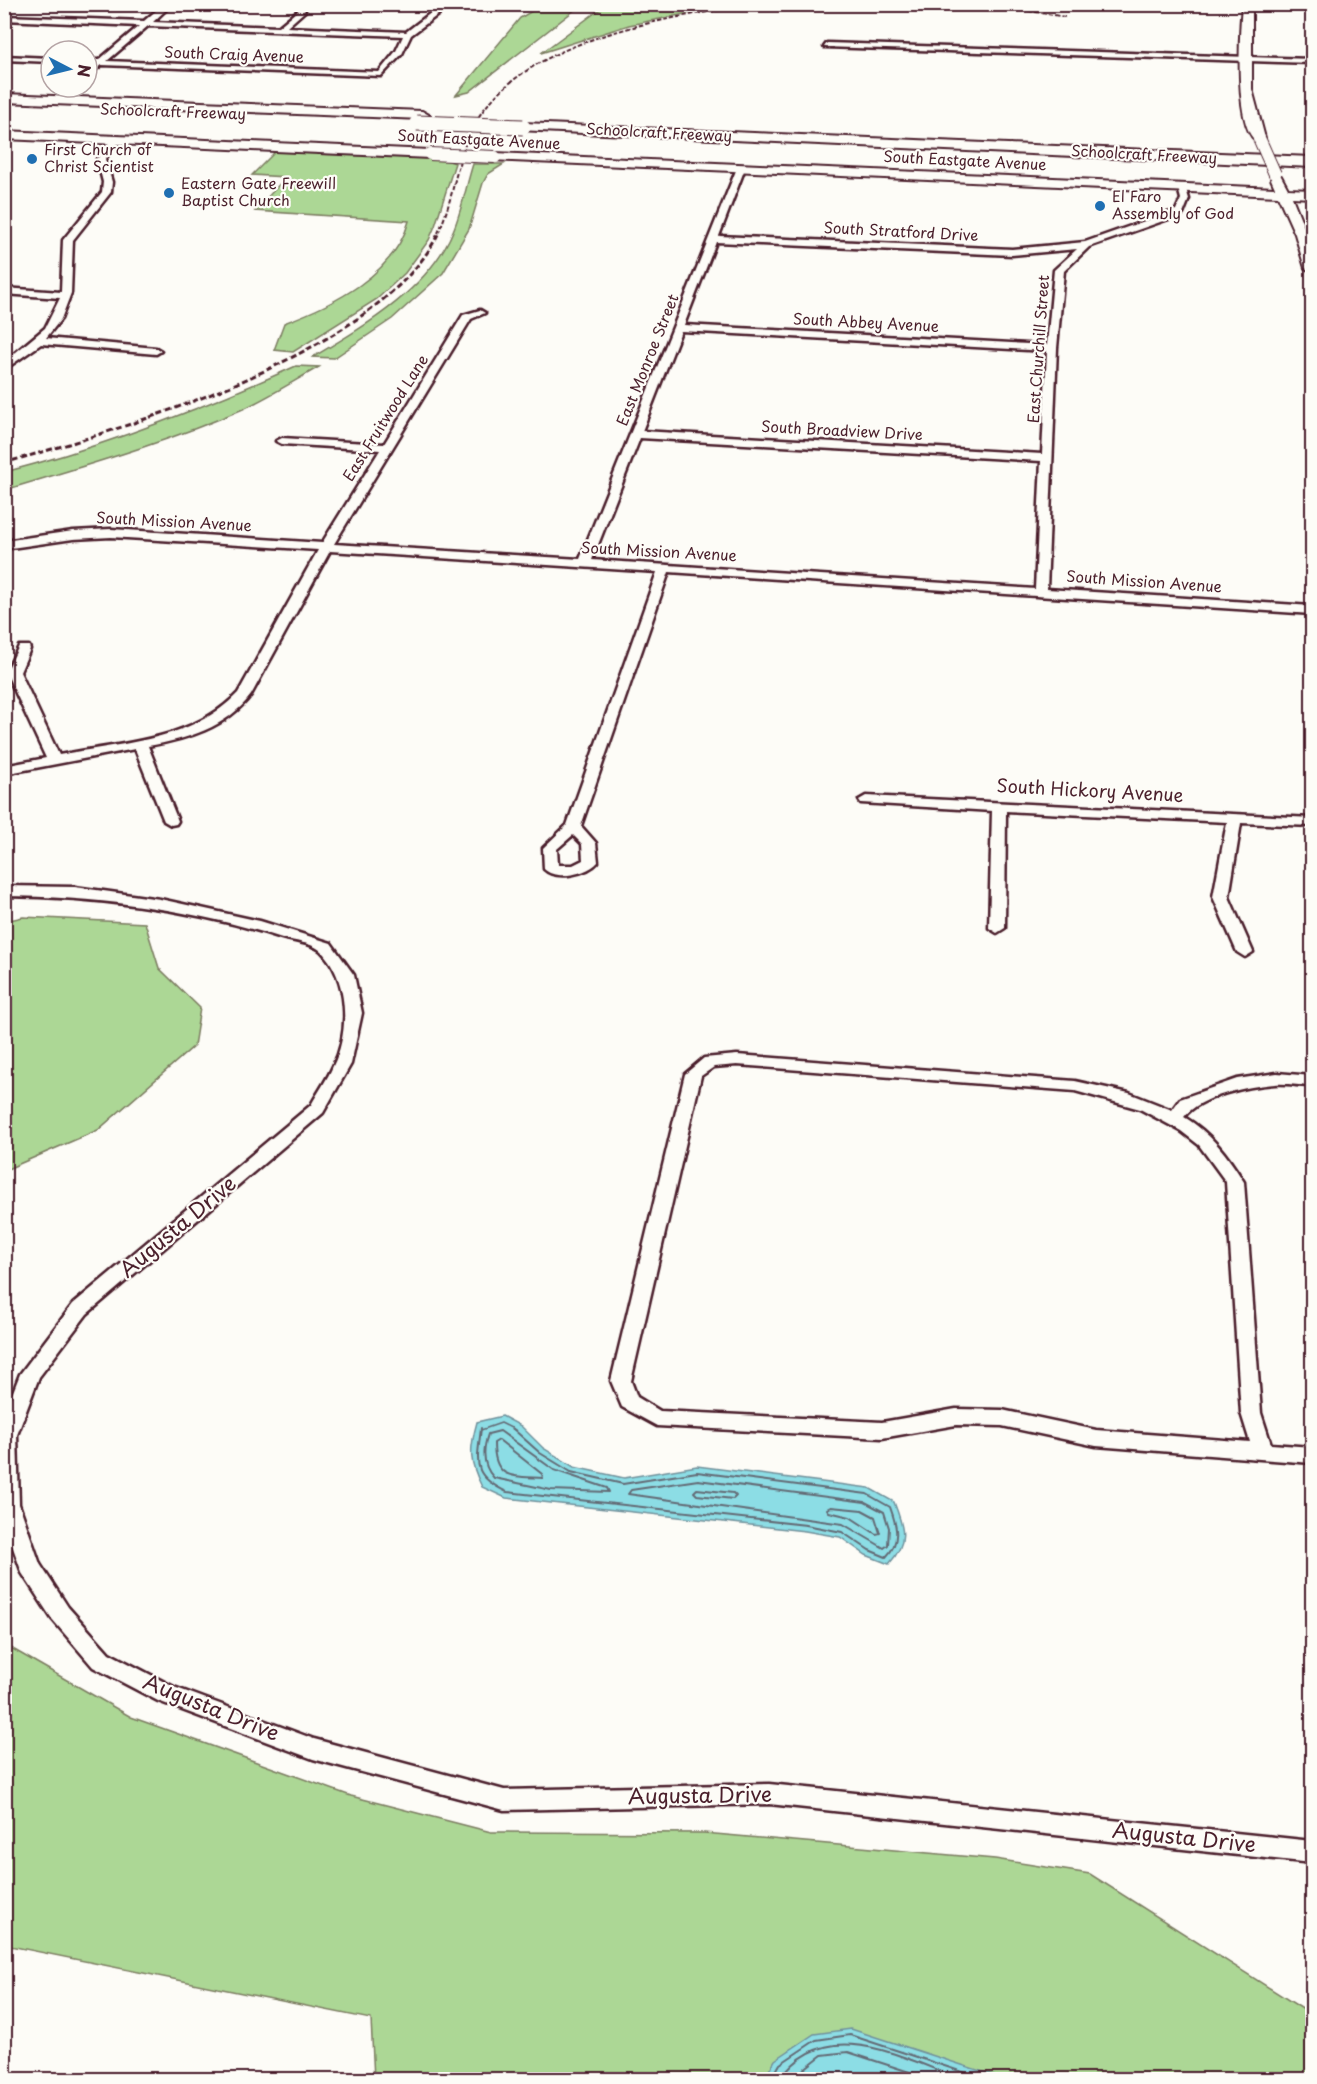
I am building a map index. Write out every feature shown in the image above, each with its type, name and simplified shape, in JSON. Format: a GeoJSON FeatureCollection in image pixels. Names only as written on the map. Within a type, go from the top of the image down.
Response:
{"type":"FeatureCollection","features":[{"type":"Feature","properties":{"kind":"highway","name":"Schoolcraft Freeway"},"geometry":{"type":"LineString","coordinates":[[4,98],[1312,162]]}},
{"type":"Feature","properties":{"kind":"highway","name":"Schoolcraft Freeway"},"geometry":{"type":"LineString","coordinates":[[4,106],[420,119]]}},
{"type":"Feature","properties":{"kind":"highway","name":"Schoolcraft Freeway"},"geometry":{"type":"LineString","coordinates":[[526,124],[1312,154]]}},
{"type":"Feature","properties":{"kind":"street"},"geometry":{"type":"LineString","coordinates":[[100,63],[169,4]]}},
{"type":"Feature","properties":{"kind":"street"},"geometry":{"type":"LineString","coordinates":[[1246,4],[1243,59],[1246,101],[1259,138],[1302,234],[1312,268]]}},
{"type":"Feature","properties":{"kind":"street"},"geometry":{"type":"LineString","coordinates":[[279,30],[302,9]]}},
{"type":"Feature","properties":{"kind":"street"},"geometry":{"type":"LineString","coordinates":[[4,18],[408,34],[435,14]]}},
{"type":"Feature","properties":{"kind":"street","name":"South Craig Avenue"},"geometry":{"type":"LineString","coordinates":[[100,63],[381,74],[399,52],[408,34]]}},
{"type":"Feature","properties":{"kind":"street"},"geometry":{"type":"LineString","coordinates":[[827,45],[1312,61]]}},
{"type":"Feature","properties":{"kind":"street"},"geometry":{"type":"LineString","coordinates":[[4,58],[39,59]]}},
{"type":"Feature","properties":{"kind":"street","name":"South Eastgate Avenue"},"geometry":{"type":"LineString","coordinates":[[4,135],[1312,194]]}},
{"type":"Feature","properties":{"kind":"street"},"geometry":{"type":"LineString","coordinates":[[4,367],[42,341],[58,316],[68,277],[65,250],[74,228],[108,191],[109,183],[101,159],[116,141]]}},
{"type":"Feature","properties":{"kind":"street","name":"East Monroe Street"},"geometry":{"type":"LineString","coordinates":[[584,564],[741,168]]}},
{"type":"Feature","properties":{"kind":"street","name":"East Churchill Street"},"geometry":{"type":"LineString","coordinates":[[1041,591],[1052,348],[1050,264],[1086,245],[1179,212],[1185,199],[1182,188]]}},
{"type":"Feature","properties":{"kind":"street","name":"South Stratford Drive"},"geometry":{"type":"LineString","coordinates":[[715,238],[1012,252],[1086,245]]}},
{"type":"Feature","properties":{"kind":"street"},"geometry":{"type":"LineString","coordinates":[[1012,252],[1050,264]]}},
{"type":"Feature","properties":{"kind":"street"},"geometry":{"type":"LineString","coordinates":[[4,291],[65,295]]}},
{"type":"Feature","properties":{"kind":"street","name":"East Fruitwood Lane"},"geometry":{"type":"LineString","coordinates":[[4,770],[180,736],[210,723],[237,702],[261,666],[385,447],[467,317],[480,313]]}},
{"type":"Feature","properties":{"kind":"street","name":"South Abbey Avenue"},"geometry":{"type":"LineString","coordinates":[[679,328],[1052,348]]}},
{"type":"Feature","properties":{"kind":"street"},"geometry":{"type":"LineString","coordinates":[[42,341],[156,351]]}},
{"type":"Feature","properties":{"kind":"street","name":"South Broadview Drive"},"geometry":{"type":"LineString","coordinates":[[635,434],[1047,458]]}},
{"type":"Feature","properties":{"kind":"street"},"geometry":{"type":"LineString","coordinates":[[282,441],[385,447]]}},
{"type":"Feature","properties":{"kind":"street","name":"South Mission Avenue"},"geometry":{"type":"LineString","coordinates":[[4,544],[73,535],[111,533],[1312,610]]}},
{"type":"Feature","properties":{"kind":"street"},"geometry":{"type":"LineString","coordinates":[[574,827],[664,569]]}},
{"type":"Feature","properties":{"kind":"street"},"geometry":{"type":"LineString","coordinates":[[24,649],[13,672],[54,760]]}},
{"type":"Feature","properties":{"kind":"street"},"geometry":{"type":"LineString","coordinates":[[140,744],[171,821]]}},
{"type":"Feature","properties":{"kind":"street","name":"South Hickory Avenue"},"geometry":{"type":"LineString","coordinates":[[866,800],[1312,822]]}},
{"type":"Feature","properties":{"kind":"street"},"geometry":{"type":"LineString","coordinates":[[997,928],[999,806]]}},
{"type":"Feature","properties":{"kind":"street"},"geometry":{"type":"LineString","coordinates":[[1235,818],[1221,897],[1245,952]]}},
{"type":"Feature","properties":{"kind":"street","name":"Augusta Drive"},"geometry":{"type":"LineString","coordinates":[[4,891],[75,892],[160,904],[255,924],[325,946],[346,975],[354,1013],[343,1064],[317,1109],[80,1309],[30,1374],[7,1435],[9,1504],[30,1567],[60,1613],[100,1660],[166,1695],[313,1749],[504,1800],[769,1794],[1312,1852]]}},
{"type":"Feature","properties":{"kind":"street"},"geometry":{"type":"LineString","coordinates":[[1263,1452],[1251,1413],[1235,1182],[1224,1161],[1203,1137],[1174,1119],[1126,1096],[1075,1086],[737,1060],[710,1062],[693,1074],[621,1381],[629,1402],[657,1418],[882,1430],[956,1417],[1002,1418],[1096,1438],[1263,1452],[1312,1455]]}},
{"type":"Feature","properties":{"kind":"street"},"geometry":{"type":"LineString","coordinates":[[1174,1119],[1186,1103],[1237,1084],[1277,1078],[1312,1080]]}},
{"type":"Feature","properties":{"kind":"green space"},"geometry":{"type":"Polygon","coordinates":[[[607,4],[731,5],[629,25],[541,53],[607,4]]]}},
{"type":"Feature","properties":{"kind":"green space"},"geometry":{"type":"Polygon","coordinates":[[[542,5],[581,5],[469,92],[456,95],[520,18],[542,5]]]}},
{"type":"Feature","properties":{"kind":"green space"},"geometry":{"type":"Polygon","coordinates":[[[277,150],[437,157],[455,163],[429,240],[405,273],[377,299],[293,352],[274,350],[284,323],[322,307],[359,286],[390,257],[409,221],[255,211],[286,177],[252,175],[277,150]]]}},
{"type":"Feature","properties":{"kind":"green space"},"geometry":{"type":"Polygon","coordinates":[[[473,164],[504,164],[488,174],[469,229],[443,273],[392,319],[334,358],[313,357],[374,319],[412,288],[428,271],[442,252],[453,231],[473,164]]]}},
{"type":"Feature","properties":{"kind":"green space"},"geometry":{"type":"Polygon","coordinates":[[[296,366],[319,367],[253,404],[184,433],[5,490],[5,472],[80,451],[153,425],[296,366]]]}},
{"type":"Feature","properties":{"kind":"green space"},"geometry":{"type":"Polygon","coordinates":[[[23,917],[145,923],[159,968],[200,1008],[194,1046],[98,1130],[5,1170],[5,921],[23,917]]]}},
{"type":"Feature","properties":{"kind":"green space"},"geometry":{"type":"Polygon","coordinates":[[[4,1644],[131,1717],[351,1796],[491,1832],[704,1833],[995,1859],[1090,1874],[1312,2015],[1312,2079],[374,2079],[371,2019],[5,1945],[4,1644]]]}},
{"type":"Feature","properties":{"kind":"water"},"geometry":{"type":"Polygon","coordinates":[[[502,1416],[521,1426],[543,1448],[574,1467],[624,1478],[697,1466],[869,1488],[894,1502],[902,1527],[900,1549],[889,1564],[866,1555],[840,1537],[805,1531],[506,1498],[482,1487],[472,1456],[477,1422],[502,1416]]]}},
{"type":"Feature","properties":{"kind":"water"},"geometry":{"type":"Polygon","coordinates":[[[851,2029],[1005,2079],[764,2079],[775,2060],[814,2034],[851,2029]]]}},
{"type":"Feature","properties":{"kind":"railway"},"geometry":{"type":"LineString","coordinates":[[438,233],[464,148],[476,121],[500,92],[530,69],[566,50],[605,35],[687,15],[763,4]]}},
{"type":"Feature","properties":{"kind":"railway"},"geometry":{"type":"LineString","coordinates":[[990,4],[1065,17]]}},
{"type":"Feature","properties":{"kind":"railway"},"geometry":{"type":"LineString","coordinates":[[1059,4],[1095,6]]}},
{"type":"Feature","properties":{"kind":"railway"},"geometry":{"type":"LineString","coordinates":[[1248,4],[1312,7]]}},
{"type":"Feature","properties":{"kind":"railway"},"geometry":{"type":"LineString","coordinates":[[4,463],[115,429],[180,406],[246,379],[309,348],[365,314],[409,275],[439,232]]}},
{"type":"Feature","properties":{"kind":"place","name":"First Church of Christ Scientist"},"geometry":{"type":"Point","coordinates":[32,159]}},
{"type":"Feature","properties":{"kind":"place","name":"Eastern Gate Freewill Baptist Church"},"geometry":{"type":"Point","coordinates":[169,193]}},
{"type":"Feature","properties":{"kind":"place","name":"El Faro Assembly of God"},"geometry":{"type":"Point","coordinates":[1100,206]}}]}
